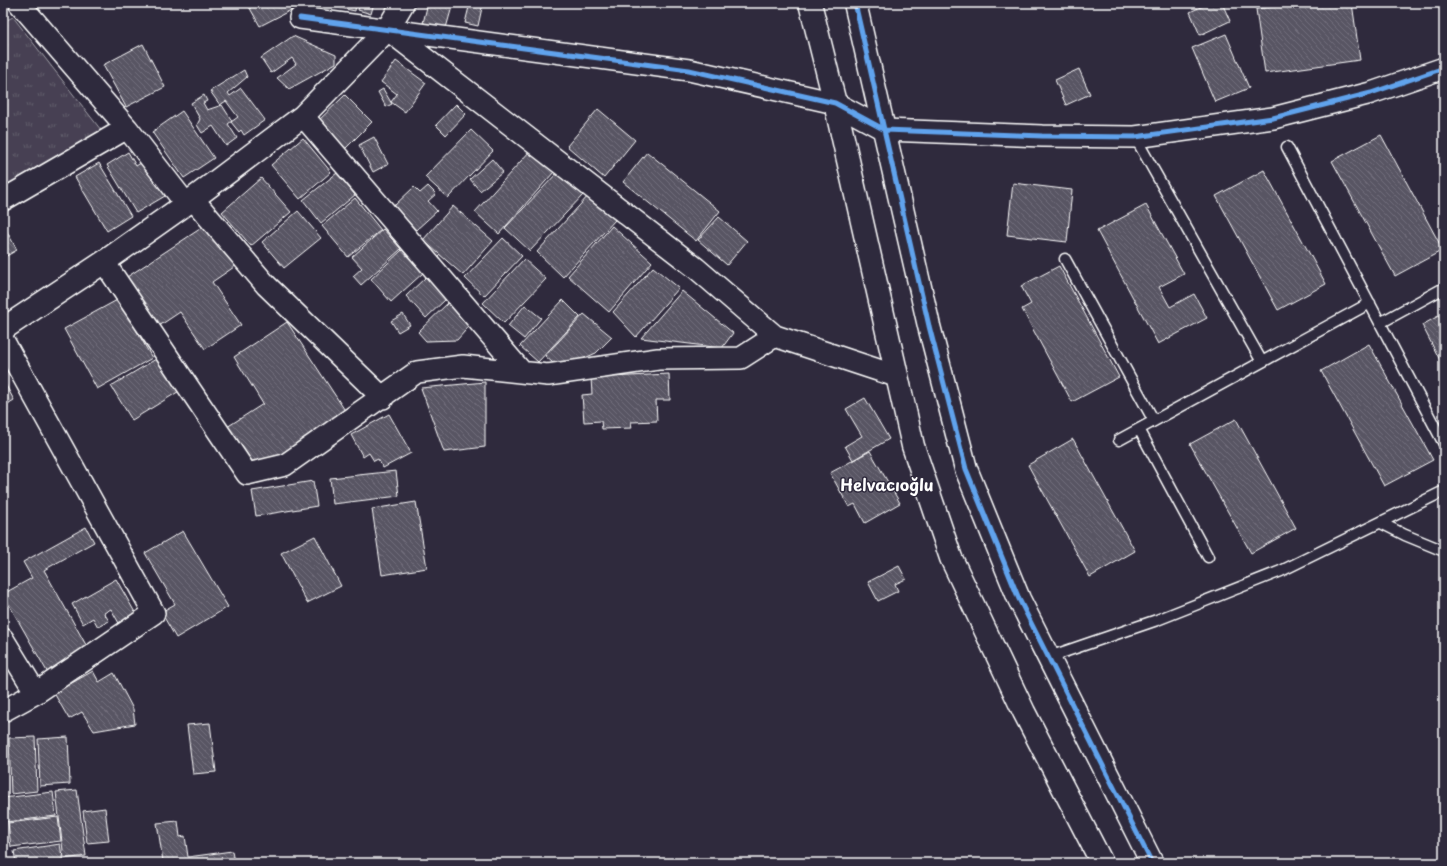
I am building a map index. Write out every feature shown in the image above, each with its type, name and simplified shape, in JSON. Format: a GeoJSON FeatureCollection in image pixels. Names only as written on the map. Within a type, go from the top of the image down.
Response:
{"type":"FeatureCollection","features":[{"type":"Feature","properties":{"kind":"street"},"geometry":{"type":"LineString","coordinates":[[19,3],[189,202],[266,285],[383,398]]}},
{"type":"Feature","properties":{"kind":"street"},"geometry":{"type":"LineString","coordinates":[[3,330],[104,262],[189,202],[303,116],[387,30],[403,3]]}},
{"type":"Feature","properties":{"kind":"street"},"geometry":{"type":"LineString","coordinates":[[810,3],[835,103],[913,446],[951,558],[1024,712],[1102,863]]}},
{"type":"Feature","properties":{"kind":"street"},"geometry":{"type":"LineString","coordinates":[[855,3],[929,326],[966,470],[1019,599],[1152,863]]}},
{"type":"Feature","properties":{"kind":"street"},"geometry":{"type":"LineString","coordinates":[[300,18],[689,70],[835,103],[885,130],[1042,136],[1135,137],[1273,118],[1371,93],[1444,68]]}},
{"type":"Feature","properties":{"kind":"street"},"geometry":{"type":"LineString","coordinates":[[387,30],[696,268],[775,336],[896,376]]}},
{"type":"Feature","properties":{"kind":"street"},"geometry":{"type":"LineString","coordinates":[[303,116],[522,372]]}},
{"type":"Feature","properties":{"kind":"street"},"geometry":{"type":"LineString","coordinates":[[3,200],[127,128]]}},
{"type":"Feature","properties":{"kind":"street"},"geometry":{"type":"LineString","coordinates":[[104,262],[247,474],[285,465],[383,398],[417,372],[464,366],[548,374],[658,359],[741,358],[775,336]]}},
{"type":"Feature","properties":{"kind":"street"},"geometry":{"type":"LineString","coordinates":[[3,340],[154,613],[36,693],[3,712]]}},
{"type":"Feature","properties":{"kind":"street"},"geometry":{"type":"LineString","coordinates":[[3,639],[36,693]]}},
{"type":"Feature","properties":{"kind":"lane"},"geometry":{"type":"LineString","coordinates":[[1135,137],[1262,362]]}},
{"type":"Feature","properties":{"kind":"lane"},"geometry":{"type":"LineString","coordinates":[[1287,147],[1444,444]]}},
{"type":"Feature","properties":{"kind":"lane"},"geometry":{"type":"LineString","coordinates":[[1065,259],[1154,421]]}},
{"type":"Feature","properties":{"kind":"lane"},"geometry":{"type":"LineString","coordinates":[[1380,323],[1444,288]]}},
{"type":"Feature","properties":{"kind":"lane"},"geometry":{"type":"LineString","coordinates":[[1119,440],[1370,303]]}},
{"type":"Feature","properties":{"kind":"lane"},"geometry":{"type":"LineString","coordinates":[[1139,429],[1208,557]]}},
{"type":"Feature","properties":{"kind":"lane"},"geometry":{"type":"LineString","coordinates":[[1049,657],[1157,620],[1280,571],[1444,491]]}},
{"type":"Feature","properties":{"kind":"lane"},"geometry":{"type":"LineString","coordinates":[[1381,523],[1406,536],[1444,551]]}},
{"type":"Feature","properties":{"kind":"green space"},"geometry":{"type":"Polygon","coordinates":[[[13,17],[101,130],[3,189],[3,22],[13,17]]]}},
{"type":"Feature","properties":{"kind":"building"},"geometry":{"type":"Polygon","coordinates":[[[247,3],[287,3],[291,10],[260,26],[247,3]]]}},
{"type":"Feature","properties":{"kind":"building"},"geometry":{"type":"Polygon","coordinates":[[[336,3],[356,3],[355,11],[336,7],[336,3]]]}},
{"type":"Feature","properties":{"kind":"building"},"geometry":{"type":"Polygon","coordinates":[[[360,3],[374,3],[371,14],[358,10],[360,3]]]}},
{"type":"Feature","properties":{"kind":"building"},"geometry":{"type":"Polygon","coordinates":[[[428,3],[453,3],[446,28],[423,23],[428,3]]]}},
{"type":"Feature","properties":{"kind":"building"},"geometry":{"type":"Polygon","coordinates":[[[470,3],[483,3],[478,26],[465,23],[470,3]]]}},
{"type":"Feature","properties":{"kind":"building"},"geometry":{"type":"Polygon","coordinates":[[[1209,3],[1222,3],[1230,21],[1200,35],[1190,12],[1209,3]]]}},
{"type":"Feature","properties":{"kind":"building"},"geometry":{"type":"Polygon","coordinates":[[[1302,3],[1352,3],[1360,60],[1265,73],[1256,9],[1302,3]]]}},
{"type":"Feature","properties":{"kind":"building"},"geometry":{"type":"Polygon","coordinates":[[[1226,34],[1249,88],[1215,102],[1192,48],[1226,34]]]}},
{"type":"Feature","properties":{"kind":"building"},"geometry":{"type":"Polygon","coordinates":[[[293,36],[336,55],[336,63],[289,89],[277,78],[296,64],[292,58],[271,73],[261,58],[293,36]]]}},
{"type":"Feature","properties":{"kind":"building"},"geometry":{"type":"Polygon","coordinates":[[[143,44],[165,87],[126,107],[103,65],[143,44]]]}},
{"type":"Feature","properties":{"kind":"building"},"geometry":{"type":"Polygon","coordinates":[[[396,61],[426,83],[405,112],[391,102],[397,94],[381,82],[396,61]]]}},
{"type":"Feature","properties":{"kind":"building"},"geometry":{"type":"Polygon","coordinates":[[[1079,69],[1090,94],[1066,105],[1055,80],[1079,69]]]}},
{"type":"Feature","properties":{"kind":"building"},"geometry":{"type":"Polygon","coordinates":[[[244,70],[247,77],[228,93],[230,96],[241,88],[265,120],[244,135],[241,130],[239,132],[231,122],[238,117],[226,101],[220,105],[210,91],[244,70]]]}},
{"type":"Feature","properties":{"kind":"building"},"geometry":{"type":"Polygon","coordinates":[[[383,89],[392,104],[386,107],[378,92],[383,89]]]}},
{"type":"Feature","properties":{"kind":"building"},"geometry":{"type":"Polygon","coordinates":[[[204,95],[207,101],[203,103],[207,110],[222,105],[232,121],[228,124],[237,138],[226,146],[213,126],[202,133],[197,125],[200,119],[191,103],[204,95]]]}},
{"type":"Feature","properties":{"kind":"building"},"geometry":{"type":"Polygon","coordinates":[[[345,95],[372,122],[343,151],[316,123],[345,95]]]}},
{"type":"Feature","properties":{"kind":"building"},"geometry":{"type":"Polygon","coordinates":[[[456,104],[466,114],[446,135],[436,125],[456,104]]]}},
{"type":"Feature","properties":{"kind":"building"},"geometry":{"type":"Polygon","coordinates":[[[598,109],[635,140],[604,178],[567,146],[598,109]]]}},
{"type":"Feature","properties":{"kind":"building"},"geometry":{"type":"Polygon","coordinates":[[[182,111],[214,158],[184,178],[152,132],[182,111]]]}},
{"type":"Feature","properties":{"kind":"building"},"geometry":{"type":"Polygon","coordinates":[[[471,130],[493,151],[448,198],[425,177],[471,130]]]}},
{"type":"Feature","properties":{"kind":"building"},"geometry":{"type":"Polygon","coordinates":[[[1381,135],[1443,250],[1395,276],[1332,161],[1381,135]]]}},
{"type":"Feature","properties":{"kind":"building"},"geometry":{"type":"Polygon","coordinates":[[[374,137],[388,164],[373,172],[359,145],[374,137]]]}},
{"type":"Feature","properties":{"kind":"building"},"geometry":{"type":"Polygon","coordinates":[[[303,138],[331,172],[300,199],[271,165],[303,138]]]}},
{"type":"Feature","properties":{"kind":"building"},"geometry":{"type":"Polygon","coordinates":[[[530,151],[554,172],[499,234],[475,212],[530,151]]]}},
{"type":"Feature","properties":{"kind":"building"},"geometry":{"type":"Polygon","coordinates":[[[128,152],[136,166],[144,161],[165,196],[136,213],[107,165],[128,152]]]}},
{"type":"Feature","properties":{"kind":"building"},"geometry":{"type":"Polygon","coordinates":[[[647,152],[720,211],[696,241],[623,182],[647,152]]]}},
{"type":"Feature","properties":{"kind":"building"},"geometry":{"type":"Polygon","coordinates":[[[492,159],[503,172],[480,191],[470,179],[492,159]]]}},
{"type":"Feature","properties":{"kind":"building"},"geometry":{"type":"Polygon","coordinates":[[[99,163],[131,216],[107,231],[75,177],[99,163]]]}},
{"type":"Feature","properties":{"kind":"building"},"geometry":{"type":"Polygon","coordinates":[[[1264,170],[1326,284],[1278,310],[1216,196],[1264,170]]]}},
{"type":"Feature","properties":{"kind":"building"},"geometry":{"type":"Polygon","coordinates":[[[559,171],[583,195],[530,251],[505,228],[559,171]]]}},
{"type":"Feature","properties":{"kind":"building"},"geometry":{"type":"Polygon","coordinates":[[[337,173],[355,195],[321,223],[303,200],[337,173]]]}},
{"type":"Feature","properties":{"kind":"building"},"geometry":{"type":"Polygon","coordinates":[[[261,178],[291,212],[251,246],[222,212],[261,178]]]}},
{"type":"Feature","properties":{"kind":"building"},"geometry":{"type":"Polygon","coordinates":[[[1013,183],[1072,190],[1067,242],[1007,235],[1013,183]]]}},
{"type":"Feature","properties":{"kind":"building"},"geometry":{"type":"Polygon","coordinates":[[[428,186],[436,194],[428,201],[437,211],[416,230],[394,206],[414,187],[420,193],[428,186]]]}},
{"type":"Feature","properties":{"kind":"building"},"geometry":{"type":"Polygon","coordinates":[[[589,195],[615,220],[563,277],[537,252],[589,195]]]}},
{"type":"Feature","properties":{"kind":"building"},"geometry":{"type":"Polygon","coordinates":[[[355,198],[381,230],[348,257],[322,226],[355,198]]]}},
{"type":"Feature","properties":{"kind":"building"},"geometry":{"type":"Polygon","coordinates":[[[1146,205],[1184,274],[1159,287],[1170,307],[1194,294],[1207,318],[1158,344],[1097,231],[1146,205]]]}},
{"type":"Feature","properties":{"kind":"building"},"geometry":{"type":"Polygon","coordinates":[[[453,206],[493,241],[463,275],[423,240],[453,206]]]}},
{"type":"Feature","properties":{"kind":"building"},"geometry":{"type":"Polygon","coordinates":[[[298,211],[321,238],[284,268],[262,242],[298,211]]]}},
{"type":"Feature","properties":{"kind":"building"},"geometry":{"type":"Polygon","coordinates":[[[719,217],[747,241],[727,265],[698,240],[719,217]]]}},
{"type":"Feature","properties":{"kind":"building"},"geometry":{"type":"Polygon","coordinates":[[[209,223],[237,265],[212,282],[241,325],[205,349],[180,312],[159,326],[127,277],[209,223]]]}},
{"type":"Feature","properties":{"kind":"building"},"geometry":{"type":"Polygon","coordinates":[[[4,226],[17,250],[3,258],[3,227],[4,226]]]}},
{"type":"Feature","properties":{"kind":"building"},"geometry":{"type":"Polygon","coordinates":[[[612,226],[652,262],[609,312],[568,276],[612,226]]]}},
{"type":"Feature","properties":{"kind":"building"},"geometry":{"type":"Polygon","coordinates":[[[383,229],[401,249],[361,285],[353,276],[362,268],[352,257],[383,229]]]}},
{"type":"Feature","properties":{"kind":"building"},"geometry":{"type":"Polygon","coordinates":[[[503,238],[522,256],[484,296],[465,278],[503,238]]]}},
{"type":"Feature","properties":{"kind":"building"},"geometry":{"type":"Polygon","coordinates":[[[402,250],[423,273],[391,302],[371,279],[402,250]]]}},
{"type":"Feature","properties":{"kind":"building"},"geometry":{"type":"Polygon","coordinates":[[[524,259],[546,279],[504,323],[483,303],[524,259]]]}},
{"type":"Feature","properties":{"kind":"building"},"geometry":{"type":"Polygon","coordinates":[[[1059,266],[1119,377],[1072,402],[1022,309],[1031,304],[1021,286],[1059,266]]]}},
{"type":"Feature","properties":{"kind":"building"},"geometry":{"type":"Polygon","coordinates":[[[653,267],[679,288],[636,337],[613,312],[653,267]]]}},
{"type":"Feature","properties":{"kind":"building"},"geometry":{"type":"Polygon","coordinates":[[[426,277],[446,299],[426,318],[406,296],[426,277]]]}},
{"type":"Feature","properties":{"kind":"building"},"geometry":{"type":"Polygon","coordinates":[[[682,291],[733,333],[722,348],[641,338],[682,291]]]}},
{"type":"Feature","properties":{"kind":"building"},"geometry":{"type":"Polygon","coordinates":[[[119,299],[152,358],[97,389],[64,329],[119,299]]]}},
{"type":"Feature","properties":{"kind":"building"},"geometry":{"type":"Polygon","coordinates":[[[451,300],[473,322],[457,340],[426,341],[418,332],[451,300]]]}},
{"type":"Feature","properties":{"kind":"building"},"geometry":{"type":"Polygon","coordinates":[[[563,300],[580,317],[538,362],[520,346],[563,300]]]}},
{"type":"Feature","properties":{"kind":"building"},"geometry":{"type":"Polygon","coordinates":[[[525,305],[541,318],[524,339],[508,326],[525,305]]]}},
{"type":"Feature","properties":{"kind":"building"},"geometry":{"type":"Polygon","coordinates":[[[1444,313],[1444,368],[1422,325],[1444,313]]]}},
{"type":"Feature","properties":{"kind":"building"},"geometry":{"type":"Polygon","coordinates":[[[403,314],[410,325],[398,332],[391,321],[403,314]]]}},
{"type":"Feature","properties":{"kind":"building"},"geometry":{"type":"Polygon","coordinates":[[[584,314],[612,337],[596,353],[560,369],[545,356],[584,314]]]}},
{"type":"Feature","properties":{"kind":"building"},"geometry":{"type":"Polygon","coordinates":[[[287,322],[348,415],[289,452],[250,468],[227,427],[263,404],[234,357],[287,322]]]}},
{"type":"Feature","properties":{"kind":"building"},"geometry":{"type":"Polygon","coordinates":[[[1369,344],[1433,460],[1384,486],[1321,371],[1369,344]]]}},
{"type":"Feature","properties":{"kind":"building"},"geometry":{"type":"Polygon","coordinates":[[[161,356],[181,390],[132,420],[111,386],[161,356]]]}},
{"type":"Feature","properties":{"kind":"building"},"geometry":{"type":"Polygon","coordinates":[[[669,374],[670,400],[656,400],[657,421],[631,422],[632,428],[602,429],[601,421],[584,422],[582,395],[592,394],[591,378],[669,374]]]}},
{"type":"Feature","properties":{"kind":"building"},"geometry":{"type":"Polygon","coordinates":[[[3,380],[14,400],[3,407],[3,380]]]}},
{"type":"Feature","properties":{"kind":"building"},"geometry":{"type":"Polygon","coordinates":[[[485,382],[485,447],[444,452],[421,388],[485,382]]]}},
{"type":"Feature","properties":{"kind":"building"},"geometry":{"type":"Polygon","coordinates":[[[865,398],[889,439],[853,460],[845,446],[862,436],[846,409],[865,398]]]}},
{"type":"Feature","properties":{"kind":"building"},"geometry":{"type":"Polygon","coordinates":[[[389,414],[411,453],[383,468],[378,459],[374,461],[369,453],[363,457],[351,435],[389,414]]]}},
{"type":"Feature","properties":{"kind":"building"},"geometry":{"type":"Polygon","coordinates":[[[1236,419],[1296,528],[1251,553],[1190,444],[1236,419]]]}},
{"type":"Feature","properties":{"kind":"building"},"geometry":{"type":"Polygon","coordinates":[[[1073,439],[1135,551],[1090,577],[1028,465],[1073,439]]]}},
{"type":"Feature","properties":{"kind":"building"},"geometry":{"type":"Polygon","coordinates":[[[870,451],[900,503],[865,523],[855,504],[849,507],[830,473],[870,451]]]}},
{"type":"Feature","properties":{"kind":"building"},"geometry":{"type":"Polygon","coordinates":[[[396,471],[399,496],[333,504],[330,478],[396,471]]]}},
{"type":"Feature","properties":{"kind":"building"},"geometry":{"type":"Polygon","coordinates":[[[313,481],[317,506],[256,516],[252,491],[313,481]]]}},
{"type":"Feature","properties":{"kind":"building"},"geometry":{"type":"Polygon","coordinates":[[[416,502],[427,568],[382,575],[372,509],[416,502]]]}},
{"type":"Feature","properties":{"kind":"building"},"geometry":{"type":"Polygon","coordinates":[[[86,527],[94,542],[44,570],[90,652],[49,675],[3,594],[32,578],[23,562],[86,527]]]}},
{"type":"Feature","properties":{"kind":"building"},"geometry":{"type":"Polygon","coordinates":[[[183,531],[228,607],[176,638],[161,612],[175,604],[145,553],[183,531]]]}},
{"type":"Feature","properties":{"kind":"building"},"geometry":{"type":"Polygon","coordinates":[[[315,536],[341,586],[307,603],[281,553],[315,536]]]}},
{"type":"Feature","properties":{"kind":"building"},"geometry":{"type":"Polygon","coordinates":[[[899,566],[906,579],[895,584],[898,591],[878,601],[868,582],[899,566]]]}},
{"type":"Feature","properties":{"kind":"building"},"geometry":{"type":"Polygon","coordinates":[[[116,579],[137,616],[120,625],[111,609],[104,613],[109,621],[98,627],[93,618],[83,624],[72,604],[116,579]]]}},
{"type":"Feature","properties":{"kind":"building"},"geometry":{"type":"Polygon","coordinates":[[[93,671],[99,682],[114,673],[133,709],[135,724],[94,731],[82,712],[69,719],[54,693],[93,671]]]}},
{"type":"Feature","properties":{"kind":"building"},"geometry":{"type":"Polygon","coordinates":[[[210,723],[216,772],[193,774],[187,725],[210,723]]]}},
{"type":"Feature","properties":{"kind":"building"},"geometry":{"type":"Polygon","coordinates":[[[35,737],[37,791],[11,794],[9,738],[35,737]]]}},
{"type":"Feature","properties":{"kind":"building"},"geometry":{"type":"Polygon","coordinates":[[[68,737],[70,784],[40,786],[38,739],[68,737]]]}},
{"type":"Feature","properties":{"kind":"building"},"geometry":{"type":"Polygon","coordinates":[[[77,790],[86,856],[64,859],[56,792],[77,790]]]}},
{"type":"Feature","properties":{"kind":"building"},"geometry":{"type":"Polygon","coordinates":[[[53,792],[56,816],[6,822],[3,798],[53,792]]]}},
{"type":"Feature","properties":{"kind":"building"},"geometry":{"type":"Polygon","coordinates":[[[105,808],[109,841],[87,843],[83,811],[105,808]]]}},
{"type":"Feature","properties":{"kind":"building"},"geometry":{"type":"Polygon","coordinates":[[[58,817],[61,841],[11,847],[8,823],[58,817]]]}},
{"type":"Feature","properties":{"kind":"building"},"geometry":{"type":"Polygon","coordinates":[[[178,821],[180,837],[185,836],[188,857],[232,851],[234,863],[150,863],[163,861],[157,823],[178,821]]]}},
{"type":"Feature","properties":{"kind":"building"},"geometry":{"type":"Polygon","coordinates":[[[60,844],[63,863],[16,863],[14,851],[60,844]]]}},
{"type":"Feature","properties":{"kind":"cycle path"},"geometry":{"type":"LineString","coordinates":[[855,3],[929,326],[966,469],[1019,599],[1152,863]]}},
{"type":"Feature","properties":{"kind":"cycle path"},"geometry":{"type":"LineString","coordinates":[[300,18],[689,70],[835,103],[885,130],[1042,136],[1135,137],[1273,118],[1371,93],[1444,68]]}},
{"type":"Feature","properties":{"kind":"district","name":"Helvacıoğlu"},"geometry":{"type":"Point","coordinates":[887,484]}}]}
